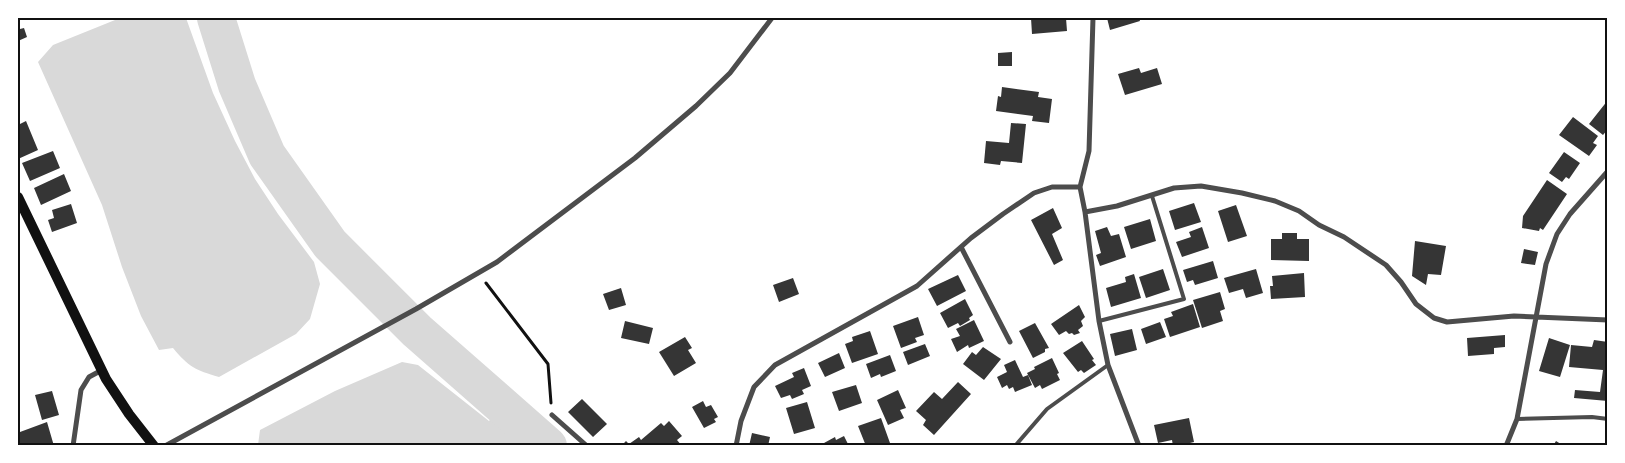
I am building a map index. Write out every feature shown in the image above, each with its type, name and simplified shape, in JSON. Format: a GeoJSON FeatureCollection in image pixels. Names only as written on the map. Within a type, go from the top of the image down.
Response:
{"type":"FeatureCollection","features":[{"type":"Feature","properties":{"kind":"main road"},"geometry":{"type":"LineString","coordinates":[[18,197],[102,370],[129,414],[154,446]]}},
{"type":"Feature","properties":{"kind":"street"},"geometry":{"type":"LineString","coordinates":[[165,446],[389,324],[497,262],[635,158],[696,106],[730,73],[772,18]]}},
{"type":"Feature","properties":{"kind":"street"},"geometry":{"type":"LineString","coordinates":[[1093,18],[1089,150],[1080,187],[1099,321],[1108,365],[1139,446]]}},
{"type":"Feature","properties":{"kind":"street"},"geometry":{"type":"LineString","coordinates":[[1506,446],[1516,418],[1546,264],[1557,234],[1570,214],[1608,172]]}},
{"type":"Feature","properties":{"kind":"street"},"geometry":{"type":"LineString","coordinates":[[1085,212],[1118,206],[1174,188],[1201,186],[1275,201],[1299,211],[1386,265],[1401,282],[1416,304],[1434,318],[1454,322],[1514,316],[1608,320]]}},
{"type":"Feature","properties":{"kind":"street"},"geometry":{"type":"LineString","coordinates":[[736,446],[741,421],[754,387],[775,365],[917,286],[961,246],[1003,214],[1034,194],[1052,187],[1080,187]]}},
{"type":"Feature","properties":{"kind":"street"},"geometry":{"type":"LineString","coordinates":[[961,246],[1010,342]]}},
{"type":"Feature","properties":{"kind":"street"},"geometry":{"type":"LineString","coordinates":[[73,446],[81,390],[89,377],[102,370]]}},
{"type":"Feature","properties":{"kind":"street"},"geometry":{"type":"LineString","coordinates":[[552,416],[587,446]]}},
{"type":"Feature","properties":{"kind":"lane"},"geometry":{"type":"LineString","coordinates":[[1099,321],[1184,299],[1152,196]]}},
{"type":"Feature","properties":{"kind":"lane"},"geometry":{"type":"LineString","coordinates":[[1015,446],[1047,409],[1108,365]]}},
{"type":"Feature","properties":{"kind":"lane"},"geometry":{"type":"LineString","coordinates":[[1516,418],[1592,417],[1608,419]]}},
{"type":"Feature","properties":{"kind":"path"},"geometry":{"type":"LineString","coordinates":[[478,272],[548,364],[552,416]]}},
{"type":"Feature","properties":{"kind":"shaded area"},"geometry":{"type":"Polygon","coordinates":[[[120,18],[186,18],[213,93],[235,141],[255,179],[278,214],[314,262],[320,284],[310,319],[296,334],[219,377],[193,367],[173,348],[159,350],[141,316],[122,267],[102,205],[38,62],[53,45],[120,18]]]}},
{"type":"Feature","properties":{"kind":"shaded area"},"geometry":{"type":"Polygon","coordinates":[[[402,362],[418,365],[489,421],[501,405],[548,445],[258,445],[260,430],[335,391],[402,362]]]}},
{"type":"Feature","properties":{"kind":"building"},"geometry":{"type":"Polygon","coordinates":[[[1031,18],[1066,18],[1067,31],[1032,34],[1031,18]]]}},
{"type":"Feature","properties":{"kind":"building"},"geometry":{"type":"Polygon","coordinates":[[[1107,18],[1139,18],[1140,21],[1110,30],[1107,18]]]}},
{"type":"Feature","properties":{"kind":"building"},"geometry":{"type":"Polygon","coordinates":[[[18,21],[20,29],[24,28],[27,37],[18,41],[18,21]]]}},
{"type":"Feature","properties":{"kind":"building"},"geometry":{"type":"Polygon","coordinates":[[[1012,52],[1012,66],[998,66],[998,53],[1012,52]]]}},
{"type":"Feature","properties":{"kind":"building"},"geometry":{"type":"Polygon","coordinates":[[[1139,68],[1141,73],[1157,68],[1162,84],[1125,95],[1118,74],[1139,68]]]}},
{"type":"Feature","properties":{"kind":"building"},"geometry":{"type":"Polygon","coordinates":[[[1002,87],[1039,92],[1038,97],[1052,99],[1049,123],[1032,121],[1033,116],[996,111],[998,96],[1001,97],[1002,87]]]}},
{"type":"Feature","properties":{"kind":"building"},"geometry":{"type":"Polygon","coordinates":[[[1608,100],[1608,129],[1603,135],[1589,124],[1608,100]]]}},
{"type":"Feature","properties":{"kind":"building"},"geometry":{"type":"Polygon","coordinates":[[[1573,117],[1598,136],[1593,143],[1597,145],[1589,156],[1559,135],[1573,117]]]}},
{"type":"Feature","properties":{"kind":"building"},"geometry":{"type":"Polygon","coordinates":[[[26,121],[38,150],[18,159],[18,125],[26,121]]]}},
{"type":"Feature","properties":{"kind":"building"},"geometry":{"type":"Polygon","coordinates":[[[1011,123],[1026,124],[1022,163],[1001,161],[1000,165],[984,163],[986,141],[1009,143],[1011,123]]]}},
{"type":"Feature","properties":{"kind":"building"},"geometry":{"type":"Polygon","coordinates":[[[53,151],[60,168],[30,181],[22,163],[53,151]]]}},
{"type":"Feature","properties":{"kind":"building"},"geometry":{"type":"Polygon","coordinates":[[[1564,152],[1580,163],[1569,179],[1566,177],[1562,182],[1549,173],[1564,152]]]}},
{"type":"Feature","properties":{"kind":"building"},"geometry":{"type":"Polygon","coordinates":[[[64,174],[71,191],[41,205],[34,188],[64,174]]]}},
{"type":"Feature","properties":{"kind":"building"},"geometry":{"type":"Polygon","coordinates":[[[1547,180],[1567,194],[1543,230],[1540,228],[1539,231],[1522,228],[1523,216],[1547,180]]]}},
{"type":"Feature","properties":{"kind":"building"},"geometry":{"type":"Polygon","coordinates":[[[1194,203],[1201,222],[1175,230],[1169,211],[1194,203]]]}},
{"type":"Feature","properties":{"kind":"building"},"geometry":{"type":"Polygon","coordinates":[[[71,204],[77,223],[52,232],[48,220],[54,218],[52,210],[71,204]]]}},
{"type":"Feature","properties":{"kind":"building"},"geometry":{"type":"Polygon","coordinates":[[[1236,205],[1247,236],[1228,242],[1218,211],[1236,205]]]}},
{"type":"Feature","properties":{"kind":"building"},"geometry":{"type":"Polygon","coordinates":[[[1053,208],[1062,228],[1052,234],[1063,260],[1054,265],[1031,220],[1053,208]]]}},
{"type":"Feature","properties":{"kind":"building"},"geometry":{"type":"Polygon","coordinates":[[[1150,219],[1156,241],[1131,249],[1124,227],[1150,219]]]}},
{"type":"Feature","properties":{"kind":"building"},"geometry":{"type":"Polygon","coordinates":[[[1107,227],[1111,236],[1119,234],[1126,257],[1100,266],[1096,255],[1101,253],[1095,231],[1107,227]]]}},
{"type":"Feature","properties":{"kind":"building"},"geometry":{"type":"Polygon","coordinates":[[[1202,227],[1209,248],[1182,257],[1176,242],[1191,237],[1189,232],[1202,227]]]}},
{"type":"Feature","properties":{"kind":"building"},"geometry":{"type":"Polygon","coordinates":[[[1282,233],[1297,233],[1297,239],[1309,239],[1309,261],[1271,260],[1271,239],[1282,239],[1282,233]]]}},
{"type":"Feature","properties":{"kind":"building"},"geometry":{"type":"Polygon","coordinates":[[[1415,241],[1446,246],[1441,275],[1428,274],[1426,285],[1412,276],[1415,241]]]}},
{"type":"Feature","properties":{"kind":"building"},"geometry":{"type":"Polygon","coordinates":[[[1524,249],[1538,252],[1535,265],[1521,263],[1524,249]]]}},
{"type":"Feature","properties":{"kind":"building"},"geometry":{"type":"Polygon","coordinates":[[[1213,261],[1218,278],[1195,285],[1193,280],[1187,282],[1183,270],[1213,261]]]}},
{"type":"Feature","properties":{"kind":"building"},"geometry":{"type":"Polygon","coordinates":[[[1163,269],[1170,290],[1146,298],[1139,277],[1163,269]]]}},
{"type":"Feature","properties":{"kind":"building"},"geometry":{"type":"Polygon","coordinates":[[[1256,269],[1263,293],[1246,298],[1243,289],[1229,293],[1224,278],[1256,269]]]}},
{"type":"Feature","properties":{"kind":"building"},"geometry":{"type":"Polygon","coordinates":[[[1304,273],[1305,297],[1271,299],[1270,286],[1273,286],[1272,276],[1304,273]]]}},
{"type":"Feature","properties":{"kind":"building"},"geometry":{"type":"Polygon","coordinates":[[[1134,274],[1141,298],[1111,307],[1106,288],[1126,282],[1125,277],[1134,274]]]}},
{"type":"Feature","properties":{"kind":"building"},"geometry":{"type":"Polygon","coordinates":[[[958,275],[966,291],[937,306],[928,289],[958,275]]]}},
{"type":"Feature","properties":{"kind":"building"},"geometry":{"type":"Polygon","coordinates":[[[793,278],[799,294],[779,302],[773,285],[793,278]]]}},
{"type":"Feature","properties":{"kind":"building"},"geometry":{"type":"Polygon","coordinates":[[[621,288],[626,305],[609,310],[603,294],[621,288]]]}},
{"type":"Feature","properties":{"kind":"building"},"geometry":{"type":"Polygon","coordinates":[[[1220,292],[1225,309],[1220,311],[1223,321],[1202,328],[1193,300],[1220,292]]]}},
{"type":"Feature","properties":{"kind":"building"},"geometry":{"type":"Polygon","coordinates":[[[965,299],[973,315],[969,318],[970,320],[960,326],[958,323],[948,328],[940,313],[965,299]]]}},
{"type":"Feature","properties":{"kind":"building"},"geometry":{"type":"Polygon","coordinates":[[[1193,304],[1200,327],[1170,337],[1164,319],[1173,316],[1171,312],[1193,304]]]}},
{"type":"Feature","properties":{"kind":"building"},"geometry":{"type":"Polygon","coordinates":[[[1079,305],[1085,317],[1081,321],[1083,326],[1078,330],[1080,333],[1074,335],[1066,331],[1059,335],[1051,324],[1079,305]]]}},
{"type":"Feature","properties":{"kind":"building"},"geometry":{"type":"Polygon","coordinates":[[[918,317],[924,335],[915,338],[917,342],[901,348],[893,326],[918,317]]]}},
{"type":"Feature","properties":{"kind":"building"},"geometry":{"type":"Polygon","coordinates":[[[974,320],[984,341],[969,348],[968,345],[957,352],[951,339],[960,336],[956,329],[974,320]]]}},
{"type":"Feature","properties":{"kind":"building"},"geometry":{"type":"Polygon","coordinates":[[[625,321],[653,328],[649,344],[621,338],[625,321]]]}},
{"type":"Feature","properties":{"kind":"building"},"geometry":{"type":"Polygon","coordinates":[[[1160,322],[1166,337],[1146,344],[1141,329],[1160,322]]]}},
{"type":"Feature","properties":{"kind":"building"},"geometry":{"type":"Polygon","coordinates":[[[1035,323],[1049,348],[1033,358],[1019,331],[1035,323]]]}},
{"type":"Feature","properties":{"kind":"building"},"geometry":{"type":"Polygon","coordinates":[[[1132,329],[1137,350],[1115,356],[1110,334],[1132,329]]]}},
{"type":"Feature","properties":{"kind":"building"},"geometry":{"type":"Polygon","coordinates":[[[870,331],[878,354],[852,363],[845,344],[853,341],[852,337],[870,331]]]}},
{"type":"Feature","properties":{"kind":"building"},"geometry":{"type":"Polygon","coordinates":[[[1505,335],[1505,347],[1494,348],[1494,354],[1468,356],[1467,338],[1505,335]]]}},
{"type":"Feature","properties":{"kind":"building"},"geometry":{"type":"Polygon","coordinates":[[[685,337],[692,348],[688,350],[696,363],[674,376],[659,352],[685,337]]]}},
{"type":"Feature","properties":{"kind":"building"},"geometry":{"type":"Polygon","coordinates":[[[1549,338],[1570,345],[1560,377],[1539,371],[1549,338]]]}},
{"type":"Feature","properties":{"kind":"building"},"geometry":{"type":"Polygon","coordinates":[[[1594,340],[1608,342],[1608,401],[1574,398],[1575,390],[1600,392],[1603,370],[1569,367],[1571,345],[1592,347],[1594,340]]]}},
{"type":"Feature","properties":{"kind":"building"},"geometry":{"type":"Polygon","coordinates":[[[1082,341],[1096,365],[1084,373],[1081,370],[1078,372],[1063,353],[1082,341]]]}},
{"type":"Feature","properties":{"kind":"building"},"geometry":{"type":"Polygon","coordinates":[[[925,344],[930,356],[908,365],[903,352],[925,344]]]}},
{"type":"Feature","properties":{"kind":"building"},"geometry":{"type":"Polygon","coordinates":[[[983,347],[1001,359],[984,380],[963,364],[972,352],[976,355],[983,347]]]}},
{"type":"Feature","properties":{"kind":"building"},"geometry":{"type":"Polygon","coordinates":[[[839,353],[845,368],[825,377],[818,363],[839,353]]]}},
{"type":"Feature","properties":{"kind":"building"},"geometry":{"type":"Polygon","coordinates":[[[890,355],[896,371],[881,377],[880,374],[871,378],[866,364],[890,355]]]}},
{"type":"Feature","properties":{"kind":"building"},"geometry":{"type":"Polygon","coordinates":[[[1052,358],[1060,380],[1042,389],[1040,385],[1035,388],[1027,373],[1035,369],[1034,367],[1052,358]]]}},
{"type":"Feature","properties":{"kind":"building"},"geometry":{"type":"Polygon","coordinates":[[[1015,360],[1023,377],[1028,375],[1032,385],[1015,392],[1013,387],[1009,389],[1007,385],[1002,388],[997,377],[1007,372],[1004,365],[1015,360]]]}},
{"type":"Feature","properties":{"kind":"building"},"geometry":{"type":"Polygon","coordinates":[[[804,368],[811,386],[802,390],[804,394],[792,399],[790,395],[781,398],[775,386],[794,377],[792,373],[804,368]]]}},
{"type":"Feature","properties":{"kind":"building"},"geometry":{"type":"Polygon","coordinates":[[[958,382],[971,394],[934,435],[923,425],[926,420],[916,411],[934,392],[942,399],[958,382]]]}},
{"type":"Feature","properties":{"kind":"building"},"geometry":{"type":"Polygon","coordinates":[[[856,385],[862,403],[839,411],[832,392],[856,385]]]}},
{"type":"Feature","properties":{"kind":"building"},"geometry":{"type":"Polygon","coordinates":[[[898,390],[906,408],[900,410],[904,418],[888,425],[877,400],[898,390]]]}},
{"type":"Feature","properties":{"kind":"building"},"geometry":{"type":"Polygon","coordinates":[[[52,391],[59,415],[42,420],[35,395],[52,391]]]}},
{"type":"Feature","properties":{"kind":"building"},"geometry":{"type":"Polygon","coordinates":[[[582,399],[607,424],[593,437],[568,412],[582,399]]]}},
{"type":"Feature","properties":{"kind":"building"},"geometry":{"type":"Polygon","coordinates":[[[703,401],[706,407],[711,405],[718,417],[714,419],[716,422],[704,428],[692,407],[703,401]]]}},
{"type":"Feature","properties":{"kind":"building"},"geometry":{"type":"Polygon","coordinates":[[[807,402],[815,428],[794,434],[786,408],[807,402]]]}},
{"type":"Feature","properties":{"kind":"building"},"geometry":{"type":"Polygon","coordinates":[[[881,418],[890,443],[883,446],[866,446],[858,426],[881,418]]]}},
{"type":"Feature","properties":{"kind":"building"},"geometry":{"type":"Polygon","coordinates":[[[1189,418],[1194,442],[1178,446],[1173,446],[1172,440],[1158,443],[1154,425],[1189,418]]]}},
{"type":"Feature","properties":{"kind":"building"},"geometry":{"type":"Polygon","coordinates":[[[669,421],[682,436],[677,440],[682,446],[621,446],[626,441],[629,444],[639,437],[641,440],[661,423],[664,426],[669,421]]]}},
{"type":"Feature","properties":{"kind":"building"},"geometry":{"type":"Polygon","coordinates":[[[47,422],[54,446],[18,446],[18,424],[20,432],[47,422]]]}},
{"type":"Feature","properties":{"kind":"building"},"geometry":{"type":"Polygon","coordinates":[[[752,433],[770,437],[768,446],[749,446],[752,433]]]}},
{"type":"Feature","properties":{"kind":"building"},"geometry":{"type":"Polygon","coordinates":[[[844,436],[849,446],[825,446],[824,443],[835,437],[836,440],[844,436]]]}},
{"type":"Feature","properties":{"kind":"building"},"geometry":{"type":"Polygon","coordinates":[[[1556,441],[1564,446],[1553,446],[1556,441]]]}},
{"type":"Feature","properties":{"kind":"waterway"},"geometry":{"type":"LineString","coordinates":[[216,18],[237,85],[267,155],[330,244],[417,331],[548,446]]}}]}
